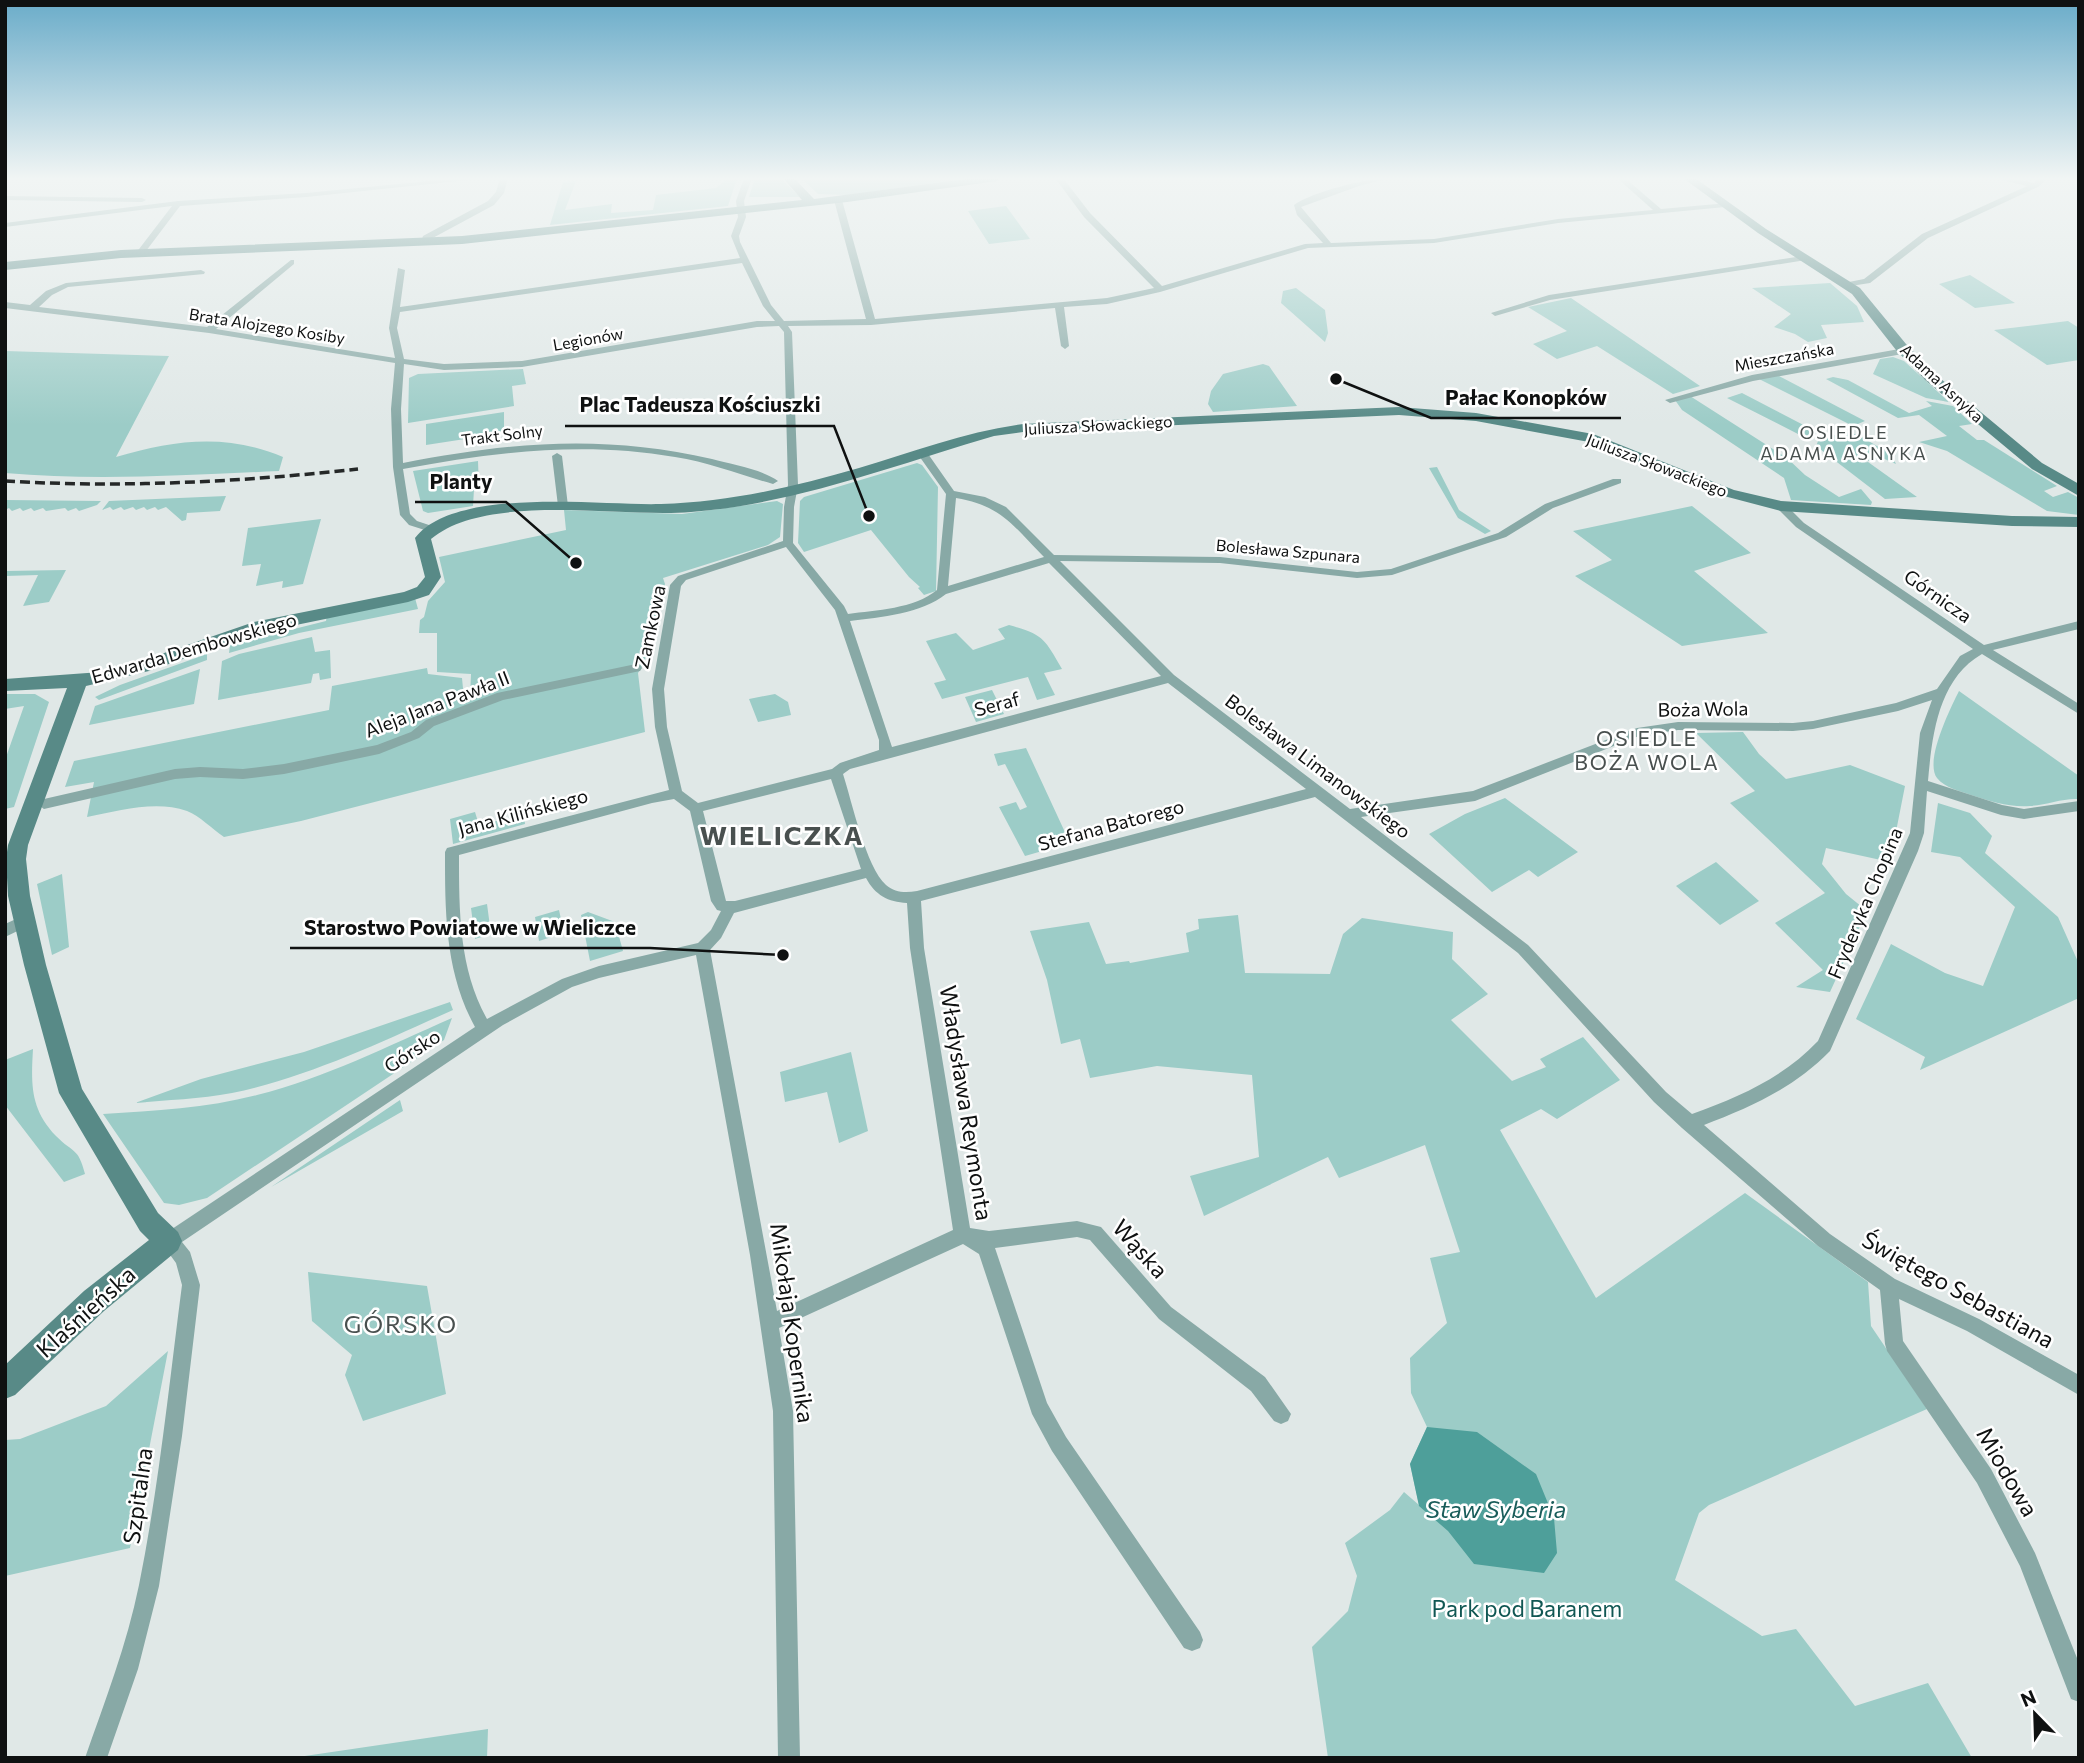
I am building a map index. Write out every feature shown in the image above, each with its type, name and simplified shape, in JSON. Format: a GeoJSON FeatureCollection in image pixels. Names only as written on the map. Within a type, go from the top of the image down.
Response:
{"type":"FeatureCollection","features":[{"type":"Feature","properties":{"kind":"street"},"geometry":{"type":"LineString","coordinates":[[5,266],[64,260]]}},
{"type":"Feature","properties":{"kind":"street"},"geometry":{"type":"LineString","coordinates":[[394,310],[744,260]]}},
{"type":"Feature","properties":{"kind":"street"},"geometry":{"type":"LineString","coordinates":[[746,260],[767,306],[788,332],[791,360],[792,492],[788,543],[840,609],[885,740],[886,753]]}},
{"type":"Feature","properties":{"kind":"street"},"geometry":{"type":"LineString","coordinates":[[854,260],[871,322]]}},
{"type":"Feature","properties":{"kind":"street"},"geometry":{"type":"LineString","coordinates":[[1132,260],[1160,289]]}},
{"type":"Feature","properties":{"kind":"street","name":"Legionów"},"geometry":{"type":"LineString","coordinates":[[400,361],[444,367],[522,364],[757,324],[871,322],[1107,301],[1160,289],[1256,260]]}},
{"type":"Feature","properties":{"kind":"street"},"geometry":{"type":"LineString","coordinates":[[1494,313],[1549,298],[1789,260]]}},
{"type":"Feature","properties":{"kind":"street","name":"Adama Asnyka"},"geometry":{"type":"LineString","coordinates":[[1807,260],[1863,298],[1905,351],[1930,377],[2007,442],[2050,474],[2075,487]]}},
{"type":"Feature","properties":{"kind":"street"},"geometry":{"type":"LineString","coordinates":[[1847,285],[1867,281],[1894,260]]}},
{"type":"Feature","properties":{"kind":"street"},"geometry":{"type":"LineString","coordinates":[[209,330],[290,262]]}},
{"type":"Feature","properties":{"kind":"street"},"geometry":{"type":"LineString","coordinates":[[401,270],[393,328],[400,361],[396,425],[398,467],[405,515],[413,523],[431,529],[450,520],[480,514],[563,506],[685,509],[748,502],[792,492],[922,453],[951,494],[942,591],[931,600],[842,619]]}},
{"type":"Feature","properties":{"kind":"street"},"geometry":{"type":"LineString","coordinates":[[32,308],[49,293],[66,285],[201,272]]}},
{"type":"Feature","properties":{"kind":"street","name":"Brata Alojzego Kosiby"},"geometry":{"type":"LineString","coordinates":[[5,305],[209,330],[400,361]]}},
{"type":"Feature","properties":{"kind":"street"},"geometry":{"type":"LineString","coordinates":[[1059,305],[1065,346]]}},
{"type":"Feature","properties":{"kind":"street","name":"Mieszczańska"},"geometry":{"type":"LineString","coordinates":[[1670,400],[1752,378],[1905,351]]}},
{"type":"Feature","properties":{"kind":"street","name":"Juliusza Słowackiego"},"geometry":{"type":"LineString","coordinates":[[922,453],[993,432],[1023,428],[1416,411],[1475,417],[1593,439],[1729,493],[1781,506],[2079,524]]}},
{"type":"Feature","properties":{"kind":"street","name":"Trakt Solny"},"geometry":{"type":"LineString","coordinates":[[398,467],[513,448],[588,444],[640,447],[698,456],[774,481]]}},
{"type":"Feature","properties":{"kind":"street"},"geometry":{"type":"LineString","coordinates":[[557,456],[563,506]]}},
{"type":"Feature","properties":{"kind":"street","name":"Bolesława Szpunara"},"geometry":{"type":"LineString","coordinates":[[942,591],[1053,558],[1220,560],[1357,575],[1392,572],[1502,535],[1549,506],[1617,481]]}},
{"type":"Feature","properties":{"kind":"street","name":"Bolesława Limanowskiego"},"geometry":{"type":"LineString","coordinates":[[951,494],[981,499],[1002,509],[1170,678],[1523,949],[1660,1097],[1688,1123]]}},
{"type":"Feature","properties":{"kind":"street","name":"Górnicza"},"geometry":{"type":"LineString","coordinates":[[1781,506],[1800,525],[1982,649],[2079,710]]}},
{"type":"Feature","properties":{"kind":"street","name":"Edwarda Dembowskiego"},"geometry":{"type":"LineString","coordinates":[[5,685],[79,681],[143,667],[215,640],[282,620],[395,600],[423,591],[433,577],[424,543],[424,538],[431,529]]}},
{"type":"Feature","properties":{"kind":"street","name":"Zamkowa"},"geometry":{"type":"LineString","coordinates":[[676,794],[661,727],[658,689],[676,585],[682,578],[788,543]]}},
{"type":"Feature","properties":{"kind":"street","name":"Fryderyka Chopina"},"geometry":{"type":"LineString","coordinates":[[1688,1123],[1790,1078],[1808,1065],[1824,1046],[1911,851],[1917,833],[1926,733],[1941,692],[1964,659],[1982,649],[2079,625]]}},
{"type":"Feature","properties":{"kind":"street","name":"Aleja Jana Pawła II"},"geometry":{"type":"LineString","coordinates":[[44,804],[175,774],[243,774],[284,769],[379,749],[415,735],[430,723],[500,696],[636,668]]}},
{"type":"Feature","properties":{"kind":"street","name":"Seraf"},"geometry":{"type":"LineString","coordinates":[[696,808],[836,773],[845,766],[886,753],[1170,678]]}},
{"type":"Feature","properties":{"kind":"street"},"geometry":{"type":"LineString","coordinates":[[79,681],[12,847],[16,872],[15,926],[71,1093],[149,1222],[169,1241]]}},
{"type":"Feature","properties":{"kind":"street","name":"Boża Wola"},"geometry":{"type":"LineString","coordinates":[[1350,814],[1475,796],[1637,732],[1678,726],[1813,725],[1898,707],[1941,692]]}},
{"type":"Feature","properties":{"kind":"street"},"geometry":{"type":"LineString","coordinates":[[836,773],[869,872],[881,890],[897,898],[914,898]]}},
{"type":"Feature","properties":{"kind":"street"},"geometry":{"type":"LineString","coordinates":[[1922,784],[2001,810],[2024,814],[2079,806]]}},
{"type":"Feature","properties":{"kind":"street","name":"Stefana Batorego"},"geometry":{"type":"LineString","coordinates":[[914,898],[1318,791]]}},
{"type":"Feature","properties":{"kind":"street"},"geometry":{"type":"LineString","coordinates":[[676,794],[696,808],[718,901],[729,909],[869,872]]}},
{"type":"Feature","properties":{"kind":"street","name":"Jana Kilińskiego"},"geometry":{"type":"LineString","coordinates":[[484,1029],[470,1007],[460,981],[452,908],[452,852],[642,800],[676,794]]}},
{"type":"Feature","properties":{"kind":"street","name":"Władysława Reymonta"},"geometry":{"type":"LineString","coordinates":[[914,898],[919,962],[962,1235],[986,1248],[1034,1395],[1059,1444],[1192,1640]]}},
{"type":"Feature","properties":{"kind":"street"},"geometry":{"type":"LineString","coordinates":[[702,948],[716,933],[729,909]]}},
{"type":"Feature","properties":{"kind":"street","name":"Górsko"},"geometry":{"type":"LineString","coordinates":[[169,1241],[484,1029],[567,983],[599,972],[702,948]]}},
{"type":"Feature","properties":{"kind":"street","name":"Mikołaja Kopernika"},"geometry":{"type":"LineString","coordinates":[[702,948],[770,1322],[783,1411],[789,1758]]}},
{"type":"Feature","properties":{"kind":"street","name":"Świętego Sebastiana"},"geometry":{"type":"LineString","coordinates":[[1688,1123],[1824,1241],[1889,1285],[1973,1325],[2079,1386]]}},
{"type":"Feature","properties":{"kind":"street","name":"Wąska"},"geometry":{"type":"LineString","coordinates":[[962,1235],[989,1240],[1042,1231],[1077,1229],[1095,1233],[1165,1313],[1258,1384],[1281,1414]]}},
{"type":"Feature","properties":{"kind":"street"},"geometry":{"type":"LineString","coordinates":[[770,1322],[962,1235]]}},
{"type":"Feature","properties":{"kind":"street","name":"Klaśnieńska"},"geometry":{"type":"LineString","coordinates":[[5,1385],[94,1301],[169,1241]]}},
{"type":"Feature","properties":{"kind":"street","name":"Szpitalna"},"geometry":{"type":"LineString","coordinates":[[96,1758],[127,1669],[149,1586],[172,1436],[191,1285],[184,1258],[169,1241]]}},
{"type":"Feature","properties":{"kind":"street","name":"Miodowa"},"geometry":{"type":"LineString","coordinates":[[1889,1285],[1894,1344],[1984,1476],[2028,1560],[2079,1691]]}},
{"type":"Feature","properties":{"kind":"green space"},"geometry":{"type":"Polygon","coordinates":[[[1970,275],[2015,303],[1975,308],[1939,284],[1970,275]]]}},
{"type":"Feature","properties":{"kind":"green space"},"geometry":{"type":"Polygon","coordinates":[[[1830,283],[1857,306],[1864,322],[1821,325],[1827,338],[1808,342],[1774,327],[1791,314],[1752,288],[1830,283]]]}},
{"type":"Feature","properties":{"kind":"green space"},"geometry":{"type":"Polygon","coordinates":[[[1296,288],[1325,310],[1328,333],[1325,342],[1281,303],[1283,291],[1296,288]]]}},
{"type":"Feature","properties":{"kind":"green space"},"geometry":{"type":"Polygon","coordinates":[[[1571,298],[1700,386],[1673,394],[1597,346],[1557,359],[1533,344],[1567,331],[1528,307],[1571,298]]]}},
{"type":"Feature","properties":{"kind":"green space"},"geometry":{"type":"Polygon","coordinates":[[[2068,321],[2079,328],[2079,360],[2047,365],[1994,330],[2068,321]]]}},
{"type":"Feature","properties":{"kind":"green space"},"geometry":{"type":"Polygon","coordinates":[[[5,351],[169,356],[116,457],[179,443],[220,442],[262,449],[283,457],[279,471],[108,477],[5,473],[5,351]]]}},
{"type":"Feature","properties":{"kind":"green space"},"geometry":{"type":"Polygon","coordinates":[[[1893,357],[1904,361],[1949,402],[1926,398],[1873,374],[1880,359],[1893,357]]]}},
{"type":"Feature","properties":{"kind":"green space"},"geometry":{"type":"Polygon","coordinates":[[[1263,364],[1269,366],[1297,406],[1213,412],[1208,404],[1211,391],[1223,374],[1263,364]]]}},
{"type":"Feature","properties":{"kind":"green space"},"geometry":{"type":"Polygon","coordinates":[[[523,369],[526,384],[512,386],[514,406],[408,423],[409,378],[418,374],[523,369]]]}},
{"type":"Feature","properties":{"kind":"green space"},"geometry":{"type":"Polygon","coordinates":[[[1777,375],[1865,421],[1853,426],[1759,379],[1777,375]]]}},
{"type":"Feature","properties":{"kind":"green space"},"geometry":{"type":"Polygon","coordinates":[[[1833,377],[1848,380],[1909,413],[1932,406],[1926,401],[1953,406],[1972,424],[1959,426],[1977,440],[1984,440],[2057,486],[2044,491],[2053,497],[2068,492],[2079,498],[2079,515],[2047,511],[1947,451],[1919,442],[1947,436],[1919,415],[1898,418],[1826,379],[1833,377]]]}},
{"type":"Feature","properties":{"kind":"green space"},"geometry":{"type":"Polygon","coordinates":[[[1742,393],[1817,432],[1811,438],[1798,434],[1727,398],[1742,393]]]}},
{"type":"Feature","properties":{"kind":"green space"},"geometry":{"type":"Polygon","coordinates":[[[1690,396],[1787,458],[1805,475],[1839,497],[1861,489],[1872,502],[1871,505],[1791,500],[1784,478],[1682,410],[1675,400],[1690,396]]]}},
{"type":"Feature","properties":{"kind":"green space"},"geometry":{"type":"Polygon","coordinates":[[[504,412],[504,433],[426,445],[426,424],[504,412]]]}},
{"type":"Feature","properties":{"kind":"green space"},"geometry":{"type":"Polygon","coordinates":[[[1846,432],[1857,435],[1850,437],[1852,438],[1860,436],[1882,449],[1888,448],[1896,464],[1880,457],[1862,463],[1868,462],[1917,497],[1885,499],[1816,446],[1819,439],[1846,432]]]}},
{"type":"Feature","properties":{"kind":"green space"},"geometry":{"type":"Polygon","coordinates":[[[478,461],[479,489],[474,489],[473,506],[428,513],[423,511],[413,471],[478,461]]]}},
{"type":"Feature","properties":{"kind":"green space"},"geometry":{"type":"Polygon","coordinates":[[[917,463],[922,465],[938,487],[936,591],[924,595],[871,530],[804,552],[798,543],[800,501],[804,497],[917,463]]]}},
{"type":"Feature","properties":{"kind":"green space"},"geometry":{"type":"Polygon","coordinates":[[[1437,467],[1459,510],[1491,531],[1485,534],[1458,518],[1429,468],[1437,467]]]}},
{"type":"Feature","properties":{"kind":"green space"},"geometry":{"type":"Polygon","coordinates":[[[226,496],[220,511],[187,513],[186,520],[182,521],[166,507],[158,510],[155,507],[147,510],[144,507],[136,510],[133,507],[124,510],[121,507],[113,510],[110,507],[102,510],[109,501],[226,496]]]}},
{"type":"Feature","properties":{"kind":"green space"},"geometry":{"type":"Polygon","coordinates":[[[5,500],[101,501],[79,511],[76,508],[68,511],[65,508],[46,511],[43,508],[34,511],[31,508],[23,511],[20,508],[12,511],[9,508],[5,510],[5,500]]]}},
{"type":"Feature","properties":{"kind":"green space"},"geometry":{"type":"Polygon","coordinates":[[[777,501],[783,504],[780,537],[768,545],[663,578],[665,584],[644,663],[638,673],[645,732],[301,821],[224,837],[192,813],[162,806],[87,817],[94,782],[65,787],[74,761],[329,710],[332,686],[427,668],[428,674],[462,678],[464,699],[470,698],[471,674],[437,672],[437,633],[419,633],[420,620],[424,617],[428,601],[445,582],[439,557],[566,530],[564,510],[682,514],[777,501]]]}},
{"type":"Feature","properties":{"kind":"green space"},"geometry":{"type":"Polygon","coordinates":[[[1692,506],[1751,553],[1694,571],[1768,633],[1682,646],[1575,576],[1612,560],[1573,531],[1692,506]]]}},
{"type":"Feature","properties":{"kind":"green space"},"geometry":{"type":"Polygon","coordinates":[[[321,519],[303,584],[282,588],[283,581],[256,586],[261,564],[242,566],[248,528],[321,519]]]}},
{"type":"Feature","properties":{"kind":"green space"},"geometry":{"type":"Polygon","coordinates":[[[66,570],[49,602],[23,606],[38,575],[5,576],[5,571],[66,570]]]}},
{"type":"Feature","properties":{"kind":"green space"},"geometry":{"type":"Polygon","coordinates":[[[415,598],[418,609],[299,633],[229,653],[230,645],[326,621],[327,615],[415,598]]]}},
{"type":"Feature","properties":{"kind":"green space"},"geometry":{"type":"Polygon","coordinates":[[[1009,625],[1036,635],[1051,650],[1062,669],[1044,673],[1055,695],[1037,700],[1028,677],[942,699],[934,683],[946,680],[926,641],[956,633],[973,650],[1005,639],[998,629],[1009,625]]]}},
{"type":"Feature","properties":{"kind":"green space"},"geometry":{"type":"Polygon","coordinates":[[[312,637],[315,652],[330,650],[331,678],[320,680],[319,673],[313,674],[311,683],[218,700],[222,661],[239,654],[312,637]]]}},
{"type":"Feature","properties":{"kind":"green space"},"geometry":{"type":"Polygon","coordinates":[[[207,654],[207,660],[99,700],[95,697],[120,685],[207,654]]]}},
{"type":"Feature","properties":{"kind":"green space"},"geometry":{"type":"Polygon","coordinates":[[[200,669],[194,704],[89,725],[95,706],[200,669]]]}},
{"type":"Feature","properties":{"kind":"green space"},"geometry":{"type":"Polygon","coordinates":[[[992,690],[1004,714],[976,722],[965,697],[992,690]]]}},
{"type":"Feature","properties":{"kind":"green space"},"geometry":{"type":"Polygon","coordinates":[[[1959,691],[2079,776],[2079,799],[2023,806],[2000,804],[1953,789],[1940,781],[1934,770],[1936,747],[1959,691]]]}},
{"type":"Feature","properties":{"kind":"green space"},"geometry":{"type":"Polygon","coordinates":[[[5,694],[35,694],[49,702],[14,807],[5,809],[5,760],[24,706],[5,709],[5,694]]]}},
{"type":"Feature","properties":{"kind":"green space"},"geometry":{"type":"Polygon","coordinates":[[[775,694],[788,702],[791,715],[758,722],[749,699],[775,694]]]}},
{"type":"Feature","properties":{"kind":"green space"},"geometry":{"type":"Polygon","coordinates":[[[1743,732],[1759,754],[1786,779],[1850,765],[1905,786],[1890,862],[1826,848],[1822,864],[1846,894],[1867,911],[1830,992],[1796,987],[1823,970],[1775,923],[1825,893],[1730,803],[1755,791],[1696,733],[1743,732]]]}},
{"type":"Feature","properties":{"kind":"green space"},"geometry":{"type":"Polygon","coordinates":[[[1026,748],[1070,843],[1025,856],[999,807],[1016,802],[1020,810],[1027,807],[1005,764],[998,766],[994,754],[1026,748]]]}},
{"type":"Feature","properties":{"kind":"green space"},"geometry":{"type":"Polygon","coordinates":[[[1505,798],[1578,852],[1538,877],[1529,870],[1492,892],[1429,834],[1465,814],[1505,798]]]}},
{"type":"Feature","properties":{"kind":"green space"},"geometry":{"type":"Polygon","coordinates":[[[1938,803],[1970,813],[1992,836],[1985,853],[2058,917],[2079,964],[2079,998],[1920,1070],[1925,1057],[1856,1019],[1891,944],[1945,973],[1983,986],[2015,907],[1960,857],[1931,852],[1938,803]]]}},
{"type":"Feature","properties":{"kind":"green space"},"geometry":{"type":"Polygon","coordinates":[[[475,812],[479,825],[524,815],[525,824],[453,844],[450,819],[475,812]]]}},
{"type":"Feature","properties":{"kind":"green space"},"geometry":{"type":"Polygon","coordinates":[[[1716,862],[1759,901],[1720,925],[1676,886],[1716,862]]]}},
{"type":"Feature","properties":{"kind":"green space"},"geometry":{"type":"Polygon","coordinates":[[[62,874],[69,947],[52,955],[37,884],[62,874]]]}},
{"type":"Feature","properties":{"kind":"green space"},"geometry":{"type":"Polygon","coordinates":[[[487,904],[491,934],[475,939],[471,908],[487,904]]]}},
{"type":"Feature","properties":{"kind":"green space"},"geometry":{"type":"Polygon","coordinates":[[[559,910],[564,933],[539,941],[535,917],[559,910]]]}},
{"type":"Feature","properties":{"kind":"green space"},"geometry":{"type":"Polygon","coordinates":[[[588,912],[615,922],[623,951],[590,961],[581,915],[588,912]]]}},
{"type":"Feature","properties":{"kind":"green space","name":"Park pod Baranem"},"geometry":{"type":"Polygon","coordinates":[[[1238,915],[1245,973],[1330,974],[1343,934],[1362,918],[1453,932],[1452,959],[1488,994],[1451,1020],[1512,1081],[1546,1067],[1540,1059],[1583,1037],[1620,1080],[1557,1119],[1541,1109],[1500,1130],[1596,1298],[1745,1193],[1868,1282],[1871,1326],[1927,1409],[1709,1505],[1699,1513],[1675,1580],[1762,1636],[1796,1629],[1855,1706],[1928,1683],[1972,1758],[1328,1758],[1312,1647],[1348,1611],[1357,1576],[1345,1543],[1390,1510],[1404,1492],[1419,1505],[1410,1464],[1427,1427],[1411,1393],[1410,1358],[1447,1323],[1430,1258],[1460,1252],[1425,1145],[1339,1178],[1328,1157],[1204,1216],[1190,1176],[1259,1157],[1252,1075],[1157,1066],[1090,1078],[1080,1039],[1061,1044],[1047,980],[1030,931],[1089,922],[1106,964],[1130,963],[1189,952],[1186,933],[1199,929],[1198,919],[1238,915]]]}},
{"type":"Feature","properties":{"kind":"green space"},"geometry":{"type":"Polygon","coordinates":[[[450,1002],[453,1010],[344,1058],[289,1078],[220,1095],[135,1103],[201,1079],[304,1052],[450,1002]]]}},
{"type":"Feature","properties":{"kind":"green space"},"geometry":{"type":"Polygon","coordinates":[[[452,1018],[444,1040],[207,1198],[179,1205],[164,1203],[103,1114],[200,1106],[257,1095],[332,1071],[452,1018]]]}},
{"type":"Feature","properties":{"kind":"green space"},"geometry":{"type":"Polygon","coordinates":[[[33,1049],[34,1096],[41,1116],[56,1136],[75,1152],[85,1174],[64,1182],[5,1105],[5,1060],[33,1049]]]}},
{"type":"Feature","properties":{"kind":"green space"},"geometry":{"type":"Polygon","coordinates":[[[851,1052],[868,1131],[839,1143],[827,1092],[785,1102],[780,1072],[851,1052]]]}},
{"type":"Feature","properties":{"kind":"green space"},"geometry":{"type":"Polygon","coordinates":[[[400,1100],[403,1111],[271,1187],[400,1100]]]}},
{"type":"Feature","properties":{"kind":"green space"},"geometry":{"type":"Polygon","coordinates":[[[308,1272],[427,1286],[446,1394],[363,1421],[345,1375],[352,1355],[312,1321],[308,1272]]]}},
{"type":"Feature","properties":{"kind":"green space"},"geometry":{"type":"Polygon","coordinates":[[[168,1351],[130,1548],[5,1576],[5,1440],[20,1439],[106,1406],[168,1351]]]}},
{"type":"Feature","properties":{"kind":"green space"},"geometry":{"type":"Polygon","coordinates":[[[488,1729],[487,1758],[298,1758],[298,1757],[488,1729]]]}},
{"type":"Feature","properties":{"kind":"water","name":"Staw Syberia"},"geometry":{"type":"Polygon","coordinates":[[[1427,1427],[1477,1432],[1536,1474],[1554,1518],[1557,1553],[1544,1573],[1474,1564],[1448,1531],[1419,1506],[1410,1464],[1427,1427]]]}},
{"type":"Feature","properties":{"kind":"railway"},"geometry":{"type":"LineString","coordinates":[[5,481],[93,484],[182,482],[358,469]]}},
{"type":"Feature","properties":{"kind":"place","name":"Pałac Konopków"},"geometry":{"type":"Point","coordinates":[1336,379]}},
{"type":"Feature","properties":{"kind":"place","name":"Plac Tadeusza Kościuszki"},"geometry":{"type":"Point","coordinates":[869,516]}},
{"type":"Feature","properties":{"kind":"place","name":"Planty"},"geometry":{"type":"Point","coordinates":[576,563]}},
{"type":"Feature","properties":{"kind":"place","name":"Starostwo Powiatowe w Wieliczce"},"geometry":{"type":"Point","coordinates":[783,955]}},
{"type":"Feature","properties":{"kind":"district","name":"OSIEDLE ADAMA ASNYKA"},"geometry":{"type":"Point","coordinates":[1844,443]}},
{"type":"Feature","properties":{"kind":"district","name":"OSIEDLE BOŻA WOLA"},"geometry":{"type":"Point","coordinates":[1647,751]}},
{"type":"Feature","properties":{"kind":"district","name":"WIELICZKA"},"geometry":{"type":"Point","coordinates":[782,836]}},
{"type":"Feature","properties":{"kind":"district","name":"GÓRSKO"},"geometry":{"type":"Point","coordinates":[401,1325]}}]}
